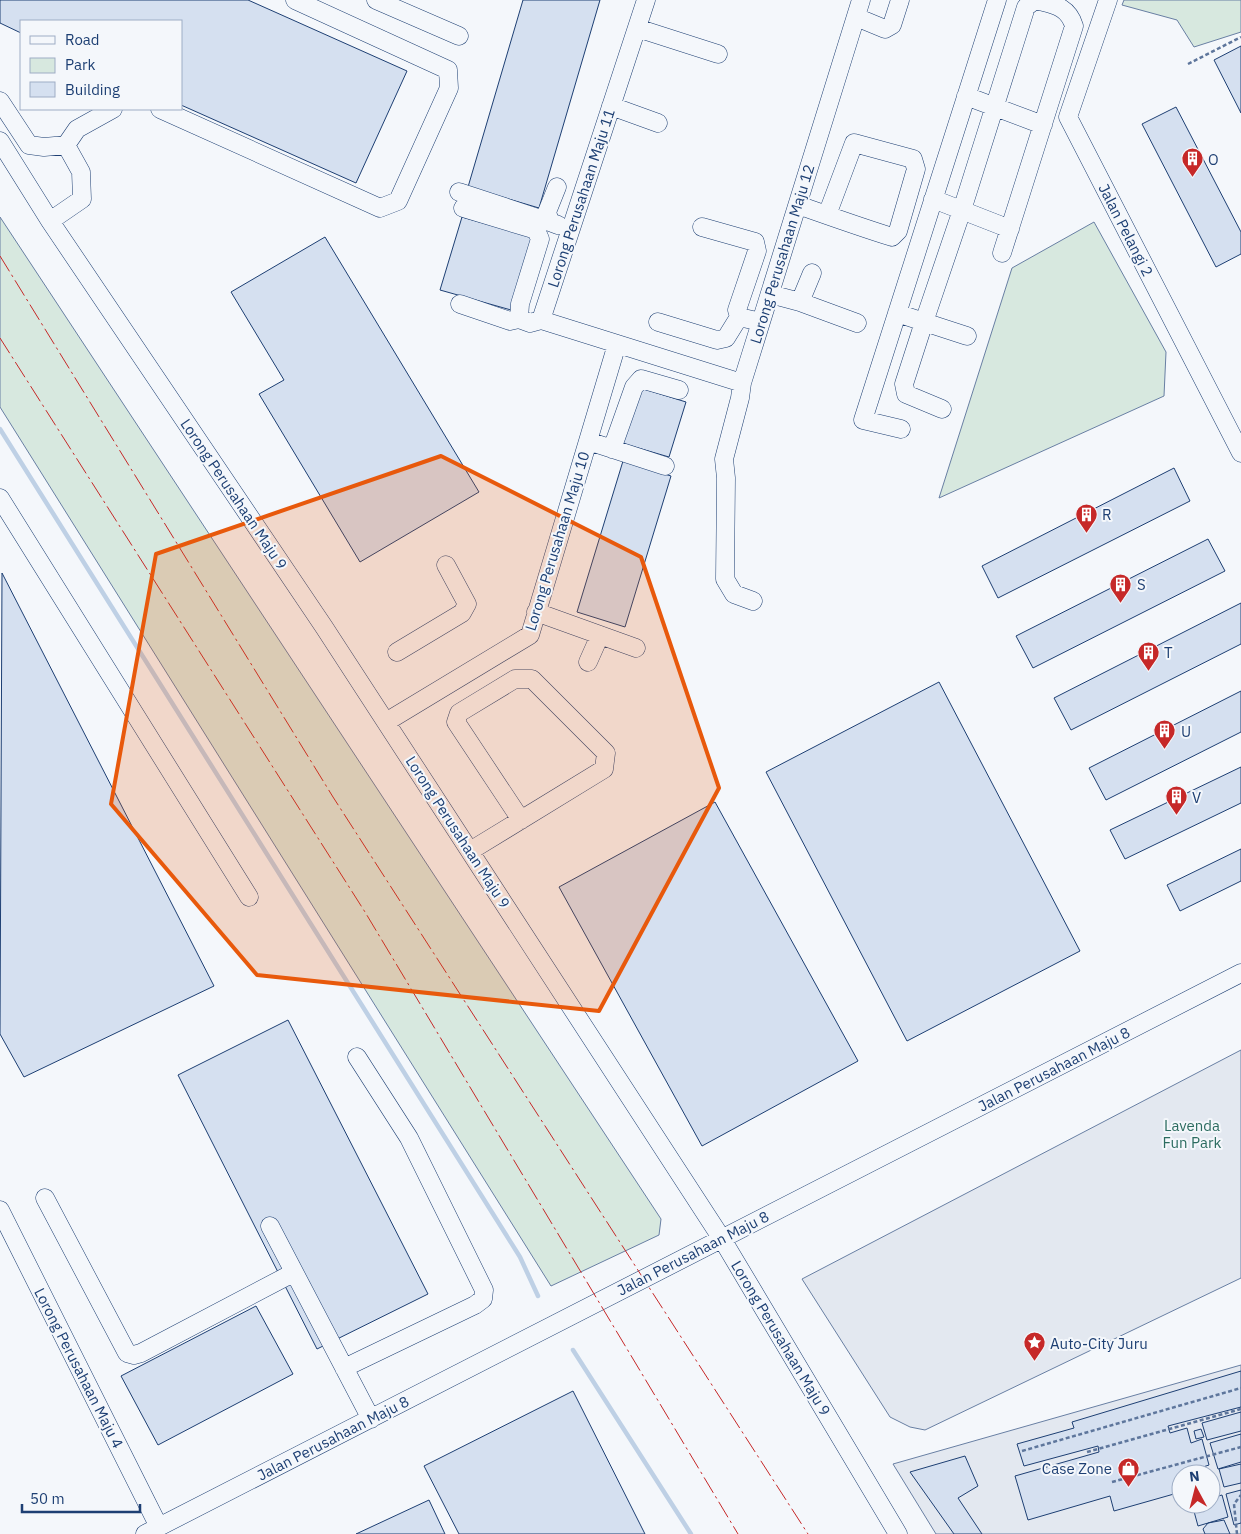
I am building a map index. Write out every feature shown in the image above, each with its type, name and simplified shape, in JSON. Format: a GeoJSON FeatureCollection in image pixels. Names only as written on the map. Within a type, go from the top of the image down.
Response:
{"type":"FeatureCollection","features":[{"type":"Feature","properties":{"kind":"street"},"geometry":{"type":"LineString","coordinates":[[162,110],[380,208],[398,200],[449,88],[448,70],[295,0]]}},
{"type":"Feature","properties":{"kind":"street"},"geometry":{"type":"LineString","coordinates":[[376,0],[459,36]]}},
{"type":"Feature","properties":{"kind":"street","name":"Lorong Perusahaan Maju 11"},"geometry":{"type":"LineString","coordinates":[[541,320],[646,0]]}},
{"type":"Feature","properties":{"kind":"street","name":"Lorong Perusahaan Maju 12"},"geometry":{"type":"LineString","coordinates":[[753,601],[734,594],[725,579],[726,478],[724,459],[740,398],[742,383],[861,0]]}},
{"type":"Feature","properties":{"kind":"street"},"geometry":{"type":"LineString","coordinates":[[856,17],[885,29],[892,25],[900,0]]}},
{"type":"Feature","properties":{"kind":"street"},"geometry":{"type":"LineString","coordinates":[[901,429],[863,420],[997,0]]}},
{"type":"Feature","properties":{"kind":"street"},"geometry":{"type":"LineString","coordinates":[[942,409],[906,394],[904,384],[962,210],[1026,7],[1035,0],[1064,8],[1071,16],[1074,26],[1002,252]]}},
{"type":"Feature","properties":{"kind":"street","name":"Jalan Pelangi 2"},"geometry":{"type":"LineString","coordinates":[[1108,0],[1068,117],[1241,453]]}},
{"type":"Feature","properties":{"kind":"street"},"geometry":{"type":"LineString","coordinates":[[636,28],[718,54]]}},
{"type":"Feature","properties":{"kind":"street"},"geometry":{"type":"LineString","coordinates":[[966,96],[1043,125]]}},
{"type":"Feature","properties":{"kind":"street"},"geometry":{"type":"LineString","coordinates":[[0,101],[29,145],[44,147],[66,145]]}},
{"type":"Feature","properties":{"kind":"street"},"geometry":{"type":"LineString","coordinates":[[611,106],[658,122]]}},
{"type":"Feature","properties":{"kind":"street"},"geometry":{"type":"LineString","coordinates":[[66,145],[77,129],[111,110]]}},
{"type":"Feature","properties":{"kind":"street","name":"Lorong Perusahaan Maju 9"},"geometry":{"type":"LineString","coordinates":[[0,141],[50,221],[386,722],[722,1239],[898,1534]]}},
{"type":"Feature","properties":{"kind":"street"},"geometry":{"type":"LineString","coordinates":[[798,205],[827,215],[892,237],[898,231],[916,169],[913,160],[854,143],[827,215]]}},
{"type":"Feature","properties":{"kind":"street"},"geometry":{"type":"LineString","coordinates":[[50,221],[82,199],[81,172],[66,145]]}},
{"type":"Feature","properties":{"kind":"street"},"geometry":{"type":"LineString","coordinates":[[550,222],[548,212],[558,187]]}},
{"type":"Feature","properties":{"kind":"street"},"geometry":{"type":"LineString","coordinates":[[934,199],[1010,229]]}},
{"type":"Feature","properties":{"kind":"street"},"geometry":{"type":"LineString","coordinates":[[519,320],[520,304],[540,239],[536,230],[461,200],[550,222],[570,229]]}},
{"type":"Feature","properties":{"kind":"street"},"geometry":{"type":"LineString","coordinates":[[658,322],[717,340],[726,338],[739,317],[737,310],[758,251],[755,242],[702,227]]}},
{"type":"Feature","properties":{"kind":"street"},"geometry":{"type":"LineString","coordinates":[[800,302],[812,273]]}},
{"type":"Feature","properties":{"kind":"street"},"geometry":{"type":"LineString","coordinates":[[770,294],[800,302],[857,323]]}},
{"type":"Feature","properties":{"kind":"street"},"geometry":{"type":"LineString","coordinates":[[460,304],[510,321],[519,320],[530,323],[541,320],[742,383]]}},
{"type":"Feature","properties":{"kind":"street"},"geometry":{"type":"LineString","coordinates":[[897,313],[967,336]]}},
{"type":"Feature","properties":{"kind":"street"},"geometry":{"type":"LineString","coordinates":[[739,317],[761,322]]}},
{"type":"Feature","properties":{"kind":"street","name":"Lorong Perusahaan Maju 10"},"geometry":{"type":"LineString","coordinates":[[386,722],[530,635],[617,344]]}},
{"type":"Feature","properties":{"kind":"street"},"geometry":{"type":"LineString","coordinates":[[612,449],[634,387],[641,379],[679,390]]}},
{"type":"Feature","properties":{"kind":"street"},"geometry":{"type":"LineString","coordinates":[[588,441],[665,466]]}},
{"type":"Feature","properties":{"kind":"street"},"geometry":{"type":"LineString","coordinates":[[0,498],[249,897]]}},
{"type":"Feature","properties":{"kind":"street"},"geometry":{"type":"LineString","coordinates":[[397,652],[462,613],[467,604],[446,565]]}},
{"type":"Feature","properties":{"kind":"street"},"geometry":{"type":"LineString","coordinates":[[536,612],[636,648]]}},
{"type":"Feature","properties":{"kind":"street"},"geometry":{"type":"LineString","coordinates":[[588,662],[600,635]]}},
{"type":"Feature","properties":{"kind":"street"},"geometry":{"type":"LineString","coordinates":[[470,851],[521,820],[604,769],[606,753],[532,679],[515,679],[459,713],[456,722],[521,820]]}},
{"type":"Feature","properties":{"kind":"street","name":"Jalan Perusahaan Maju 8"},"geometry":{"type":"LineString","coordinates":[[152,1531],[1241,973]]}},
{"type":"Feature","properties":{"kind":"street"},"geometry":{"type":"LineString","coordinates":[[344,1368],[475,1305],[483,1298],[484,1290],[409,1138],[357,1057]]}},
{"type":"Feature","properties":{"kind":"street"},"geometry":{"type":"LineString","coordinates":[[46,1198],[127,1353],[130,1355],[141,1352],[293,1273]]}},
{"type":"Feature","properties":{"kind":"street","name":"Lorong Perusahaan Maju 4"},"geometry":{"type":"LineString","coordinates":[[0,1210],[152,1531]]}},
{"type":"Feature","properties":{"kind":"street"},"geometry":{"type":"LineString","coordinates":[[270,1226],[371,1419]]}},
{"type":"Feature","properties":{"kind":"path"},"geometry":{"type":"LineString","coordinates":[[1188,64],[1241,37]]}},
{"type":"Feature","properties":{"kind":"path"},"geometry":{"type":"LineString","coordinates":[[1022,1451],[1241,1388]]}},
{"type":"Feature","properties":{"kind":"path"},"geometry":{"type":"LineString","coordinates":[[1087,1452],[1241,1409]]}},
{"type":"Feature","properties":{"kind":"path"},"geometry":{"type":"LineString","coordinates":[[1112,1482],[1241,1447]]}},
{"type":"Feature","properties":{"kind":"path"},"geometry":{"type":"LineString","coordinates":[[1237,1534],[1234,1504],[1241,1495]]}},
{"type":"Feature","properties":{"kind":"highlighted area"},"geometry":{"type":"Polygon","coordinates":[[[441,456],[641,557],[719,788],[599,1011],[257,975],[111,804],[156,554],[441,456]]]}},
{"type":"Feature","properties":{"kind":"green space"},"geometry":{"type":"Polygon","coordinates":[[[1124,0],[1241,0],[1241,32],[1194,47],[1177,20],[1122,5],[1124,0]]]}},
{"type":"Feature","properties":{"kind":"green space"},"geometry":{"type":"Polygon","coordinates":[[[0,217],[661,1219],[659,1235],[551,1286],[0,407],[0,217]]]}},
{"type":"Feature","properties":{"kind":"green space"},"geometry":{"type":"Polygon","coordinates":[[[1094,222],[1166,352],[1164,396],[939,498],[1012,268],[1094,222]]]}},
{"type":"Feature","properties":{"kind":"shaded area"},"geometry":{"type":"Polygon","coordinates":[[[1241,1050],[1241,1278],[925,1430],[910,1427],[890,1417],[802,1279],[1241,1050]]]}},
{"type":"Feature","properties":{"kind":"shaded area"},"geometry":{"type":"Polygon","coordinates":[[[1241,1365],[1241,1534],[936,1534],[893,1464],[1241,1365]]]}},
{"type":"Feature","properties":{"kind":"building"},"geometry":{"type":"Polygon","coordinates":[[[0,0],[248,0],[407,71],[356,183],[182,105],[182,20],[20,20],[20,33],[0,23],[0,0]]]}},
{"type":"Feature","properties":{"kind":"building"},"geometry":{"type":"Polygon","coordinates":[[[523,0],[600,0],[539,208],[468,187],[523,0]]]}},
{"type":"Feature","properties":{"kind":"building"},"geometry":{"type":"Polygon","coordinates":[[[1241,46],[1241,113],[1214,60],[1241,46]]]}},
{"type":"Feature","properties":{"kind":"building","name":"O"},"geometry":{"type":"Polygon","coordinates":[[[1176,107],[1241,232],[1241,254],[1216,267],[1142,124],[1176,107]]]}},
{"type":"Feature","properties":{"kind":"building"},"geometry":{"type":"Polygon","coordinates":[[[462,217],[533,237],[511,310],[440,290],[462,217]]]}},
{"type":"Feature","properties":{"kind":"building"},"geometry":{"type":"Polygon","coordinates":[[[325,237],[479,492],[360,562],[259,394],[284,380],[231,292],[325,237]]]}},
{"type":"Feature","properties":{"kind":"building"},"geometry":{"type":"Polygon","coordinates":[[[638,387],[686,402],[669,457],[621,443],[638,387]]]}},
{"type":"Feature","properties":{"kind":"building"},"geometry":{"type":"Polygon","coordinates":[[[623,461],[671,476],[625,627],[577,612],[623,461]]]}},
{"type":"Feature","properties":{"kind":"building","name":"R"},"geometry":{"type":"Polygon","coordinates":[[[1174,468],[1190,501],[998,598],[982,566],[1174,468]]]}},
{"type":"Feature","properties":{"kind":"building","name":"S"},"geometry":{"type":"Polygon","coordinates":[[[1208,539],[1225,571],[1033,668],[1016,636],[1208,539]]]}},
{"type":"Feature","properties":{"kind":"building"},"geometry":{"type":"Polygon","coordinates":[[[2,573],[214,986],[24,1077],[0,1034],[2,573]]]}},
{"type":"Feature","properties":{"kind":"building","name":"T"},"geometry":{"type":"Polygon","coordinates":[[[1241,603],[1241,644],[1071,730],[1054,698],[1241,603]]]}},
{"type":"Feature","properties":{"kind":"building"},"geometry":{"type":"Polygon","coordinates":[[[939,682],[1080,951],[907,1041],[766,772],[939,682]]]}},
{"type":"Feature","properties":{"kind":"building","name":"U"},"geometry":{"type":"Polygon","coordinates":[[[1241,691],[1241,732],[1106,800],[1089,768],[1241,691]]]}},
{"type":"Feature","properties":{"kind":"building","name":"V"},"geometry":{"type":"Polygon","coordinates":[[[1241,767],[1241,803],[1125,859],[1110,830],[1241,767]]]}},
{"type":"Feature","properties":{"kind":"building"},"geometry":{"type":"Polygon","coordinates":[[[715,802],[858,1061],[702,1146],[559,887],[715,802]]]}},
{"type":"Feature","properties":{"kind":"building"},"geometry":{"type":"Polygon","coordinates":[[[1241,849],[1241,881],[1180,911],[1167,885],[1241,849]]]}},
{"type":"Feature","properties":{"kind":"building"},"geometry":{"type":"Polygon","coordinates":[[[288,1020],[428,1294],[317,1349],[178,1075],[288,1020]]]}},
{"type":"Feature","properties":{"kind":"building"},"geometry":{"type":"Polygon","coordinates":[[[256,1306],[293,1374],[158,1445],[121,1376],[256,1306]]]}},
{"type":"Feature","properties":{"kind":"building"},"geometry":{"type":"Polygon","coordinates":[[[1241,1371],[1241,1407],[1168,1426],[1170,1433],[1187,1428],[1191,1443],[1202,1439],[1209,1464],[1171,1464],[1171,1495],[1114,1511],[1110,1496],[1028,1520],[1015,1476],[1099,1452],[1098,1446],[1024,1466],[1017,1444],[1074,1428],[1072,1422],[1241,1371]]]}},
{"type":"Feature","properties":{"kind":"building"},"geometry":{"type":"Polygon","coordinates":[[[573,1391],[645,1534],[459,1534],[424,1466],[573,1391]]]}},
{"type":"Feature","properties":{"kind":"building"},"geometry":{"type":"Polygon","coordinates":[[[1241,1412],[1241,1431],[1207,1440],[1202,1423],[1241,1412]]]}},
{"type":"Feature","properties":{"kind":"building"},"geometry":{"type":"Polygon","coordinates":[[[1201,1429],[1204,1437],[1196,1439],[1194,1431],[1201,1429]]]}},
{"type":"Feature","properties":{"kind":"building"},"geometry":{"type":"Polygon","coordinates":[[[1241,1434],[1241,1462],[1221,1468],[1221,1464],[1216,1464],[1210,1443],[1241,1434]]]}},
{"type":"Feature","properties":{"kind":"building"},"geometry":{"type":"Polygon","coordinates":[[[965,1456],[978,1486],[958,1498],[982,1534],[954,1534],[910,1472],[965,1456]]]}},
{"type":"Feature","properties":{"kind":"building"},"geometry":{"type":"Polygon","coordinates":[[[1241,1464],[1241,1483],[1224,1487],[1221,1469],[1241,1464]]]}},
{"type":"Feature","properties":{"kind":"building"},"geometry":{"type":"Polygon","coordinates":[[[1241,1490],[1241,1523],[1234,1525],[1226,1494],[1241,1490]]]}},
{"type":"Feature","properties":{"kind":"building"},"geometry":{"type":"Polygon","coordinates":[[[1221,1495],[1228,1517],[1198,1526],[1195,1514],[1221,1514],[1221,1495]]]}},
{"type":"Feature","properties":{"kind":"building"},"geometry":{"type":"Polygon","coordinates":[[[429,1500],[445,1534],[356,1534],[429,1500]]]}},
{"type":"Feature","properties":{"kind":"building"},"geometry":{"type":"Polygon","coordinates":[[[1224,1520],[1230,1534],[1205,1534],[1203,1529],[1208,1523],[1224,1520]]]}},
{"type":"Feature","properties":{"kind":"waterway"},"geometry":{"type":"LineString","coordinates":[[0,429],[520,1257],[538,1296]]}},
{"type":"Feature","properties":{"kind":"waterway"},"geometry":{"type":"LineString","coordinates":[[573,1350],[691,1534]]}},
{"type":"Feature","properties":{"kind":"power"},"geometry":{"type":"LineString","coordinates":[[0,256],[333,797],[808,1534]]}},
{"type":"Feature","properties":{"kind":"power"},"geometry":{"type":"LineString","coordinates":[[0,338],[365,912],[738,1534]]}},
{"type":"Feature","properties":{"kind":"place","name":"O"},"geometry":{"type":"Point","coordinates":[1192,178]}},
{"type":"Feature","properties":{"kind":"place","name":"R"},"geometry":{"type":"Point","coordinates":[1086,533]}},
{"type":"Feature","properties":{"kind":"place","name":"S"},"geometry":{"type":"Point","coordinates":[1121,603]}},
{"type":"Feature","properties":{"kind":"place","name":"T"},"geometry":{"type":"Point","coordinates":[1148,671]}},
{"type":"Feature","properties":{"kind":"place","name":"U"},"geometry":{"type":"Point","coordinates":[1165,750]}},
{"type":"Feature","properties":{"kind":"place","name":"V"},"geometry":{"type":"Point","coordinates":[1176,816]}},
{"type":"Feature","properties":{"kind":"place","name":"Auto-City Juru"},"geometry":{"type":"Point","coordinates":[1034,1362]}},
{"type":"Feature","properties":{"kind":"place","name":"Case Zone"},"geometry":{"type":"Point","coordinates":[1128,1487]}},
{"type":"Feature","properties":{"kind":"park label","name":"Lavenda Fun Park"},"geometry":{"type":"Point","coordinates":[1192,1134]}}]}
